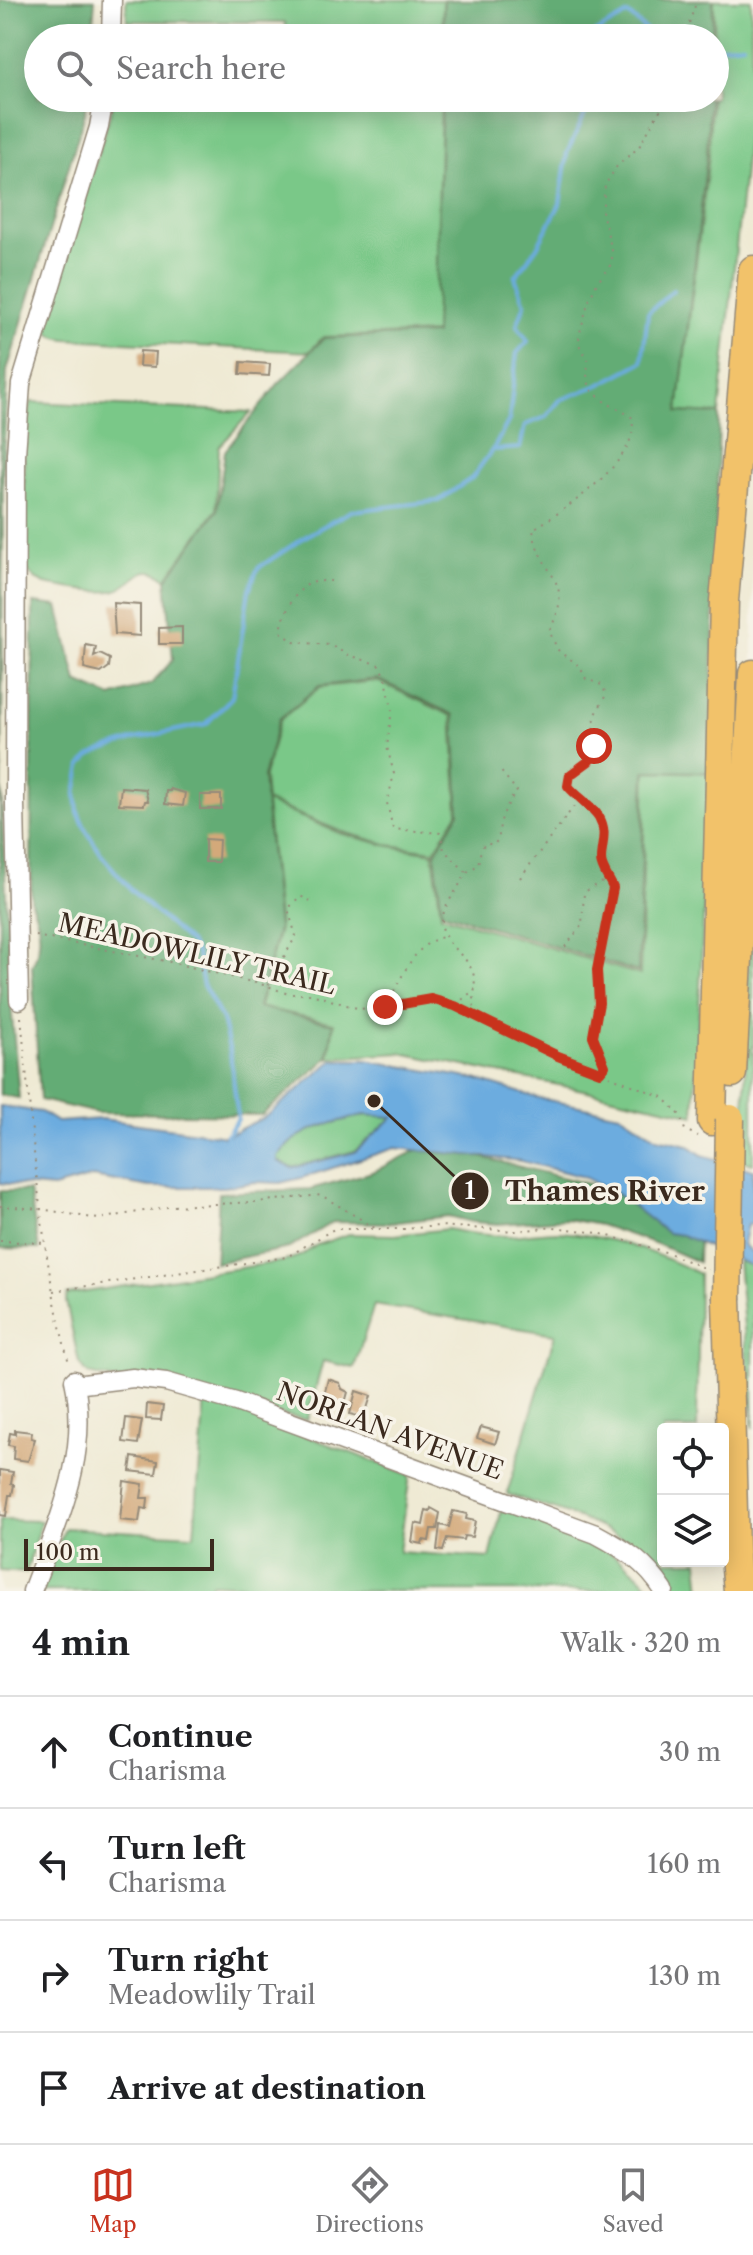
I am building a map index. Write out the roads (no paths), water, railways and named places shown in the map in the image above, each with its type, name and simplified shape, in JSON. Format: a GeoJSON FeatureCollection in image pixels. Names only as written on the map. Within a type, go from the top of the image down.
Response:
{"type":"FeatureCollection","features":[{"type":"Feature","properties":{"kind":"highway"},"geometry":{"type":"LineString","coordinates":[[711,1423],[721,1120],[724,601],[753,270]]}},
{"type":"Feature","properties":{"kind":"highway"},"geometry":{"type":"LineString","coordinates":[[721,1120],[753,674]]}},
{"type":"Feature","properties":{"kind":"highway"},"geometry":{"type":"LineString","coordinates":[[716,1288],[738,1591]]}},
{"type":"Feature","properties":{"kind":"highway"},"geometry":{"type":"LineString","coordinates":[[717,1567],[719,1591]]}},
{"type":"Feature","properties":{"kind":"street"},"geometry":{"type":"LineString","coordinates":[[111,24],[112,0]]}},
{"type":"Feature","properties":{"kind":"street"},"geometry":{"type":"LineString","coordinates":[[19,1000],[15,804],[16,454],[21,384],[102,112]]}},
{"type":"Feature","properties":{"kind":"street","name":"NORLAN AVENUE"},"geometry":{"type":"LineString","coordinates":[[32,1591],[68,1491],[80,1444],[74,1383],[133,1378],[166,1382],[236,1402],[596,1534],[625,1550],[650,1570],[664,1591]]}},
{"type":"Feature","properties":{"kind":"water"},"geometry":{"type":"Polygon","coordinates":[[[333,1060],[366,1060],[475,1079],[538,1098],[620,1114],[657,1138],[688,1145],[702,1155],[753,1170],[753,1224],[747,1225],[743,1244],[753,1254],[753,1267],[682,1235],[667,1233],[616,1193],[584,1177],[521,1161],[487,1157],[395,1148],[280,1183],[255,1182],[225,1187],[150,1187],[93,1177],[53,1188],[0,1183],[0,1106],[41,1112],[57,1122],[102,1119],[226,1136],[267,1116],[333,1060]],[[364,1115],[317,1128],[287,1146],[278,1156],[278,1161],[292,1168],[355,1152],[393,1117],[364,1115]]]}},
{"type":"Feature","properties":{"kind":"waterway"},"geometry":{"type":"LineString","coordinates":[[610,24],[628,14],[639,24]]}},
{"type":"Feature","properties":{"kind":"waterway"},"geometry":{"type":"LineString","coordinates":[[729,46],[743,44]]}},
{"type":"Feature","properties":{"kind":"waterway"},"geometry":{"type":"LineString","coordinates":[[226,1136],[238,1119],[230,1052],[222,1019],[203,985],[197,955],[191,944],[132,891],[103,857],[86,830],[78,812],[76,793],[81,766],[100,751],[135,739],[206,724],[232,697],[249,590],[258,568],[351,511],[438,501],[472,478],[509,420],[517,353],[528,341],[517,325],[525,304],[515,277],[537,247],[560,204],[567,153],[586,112]]}},
{"type":"Feature","properties":{"kind":"waterway"},"geometry":{"type":"LineString","coordinates":[[493,450],[520,448],[525,425],[546,417],[560,400],[599,385],[642,362],[648,313],[673,290]]}},
{"type":"Feature","properties":{"kind":"place","name":"Thames River"},"geometry":{"type":"Point","coordinates":[374,1101]}}]}
